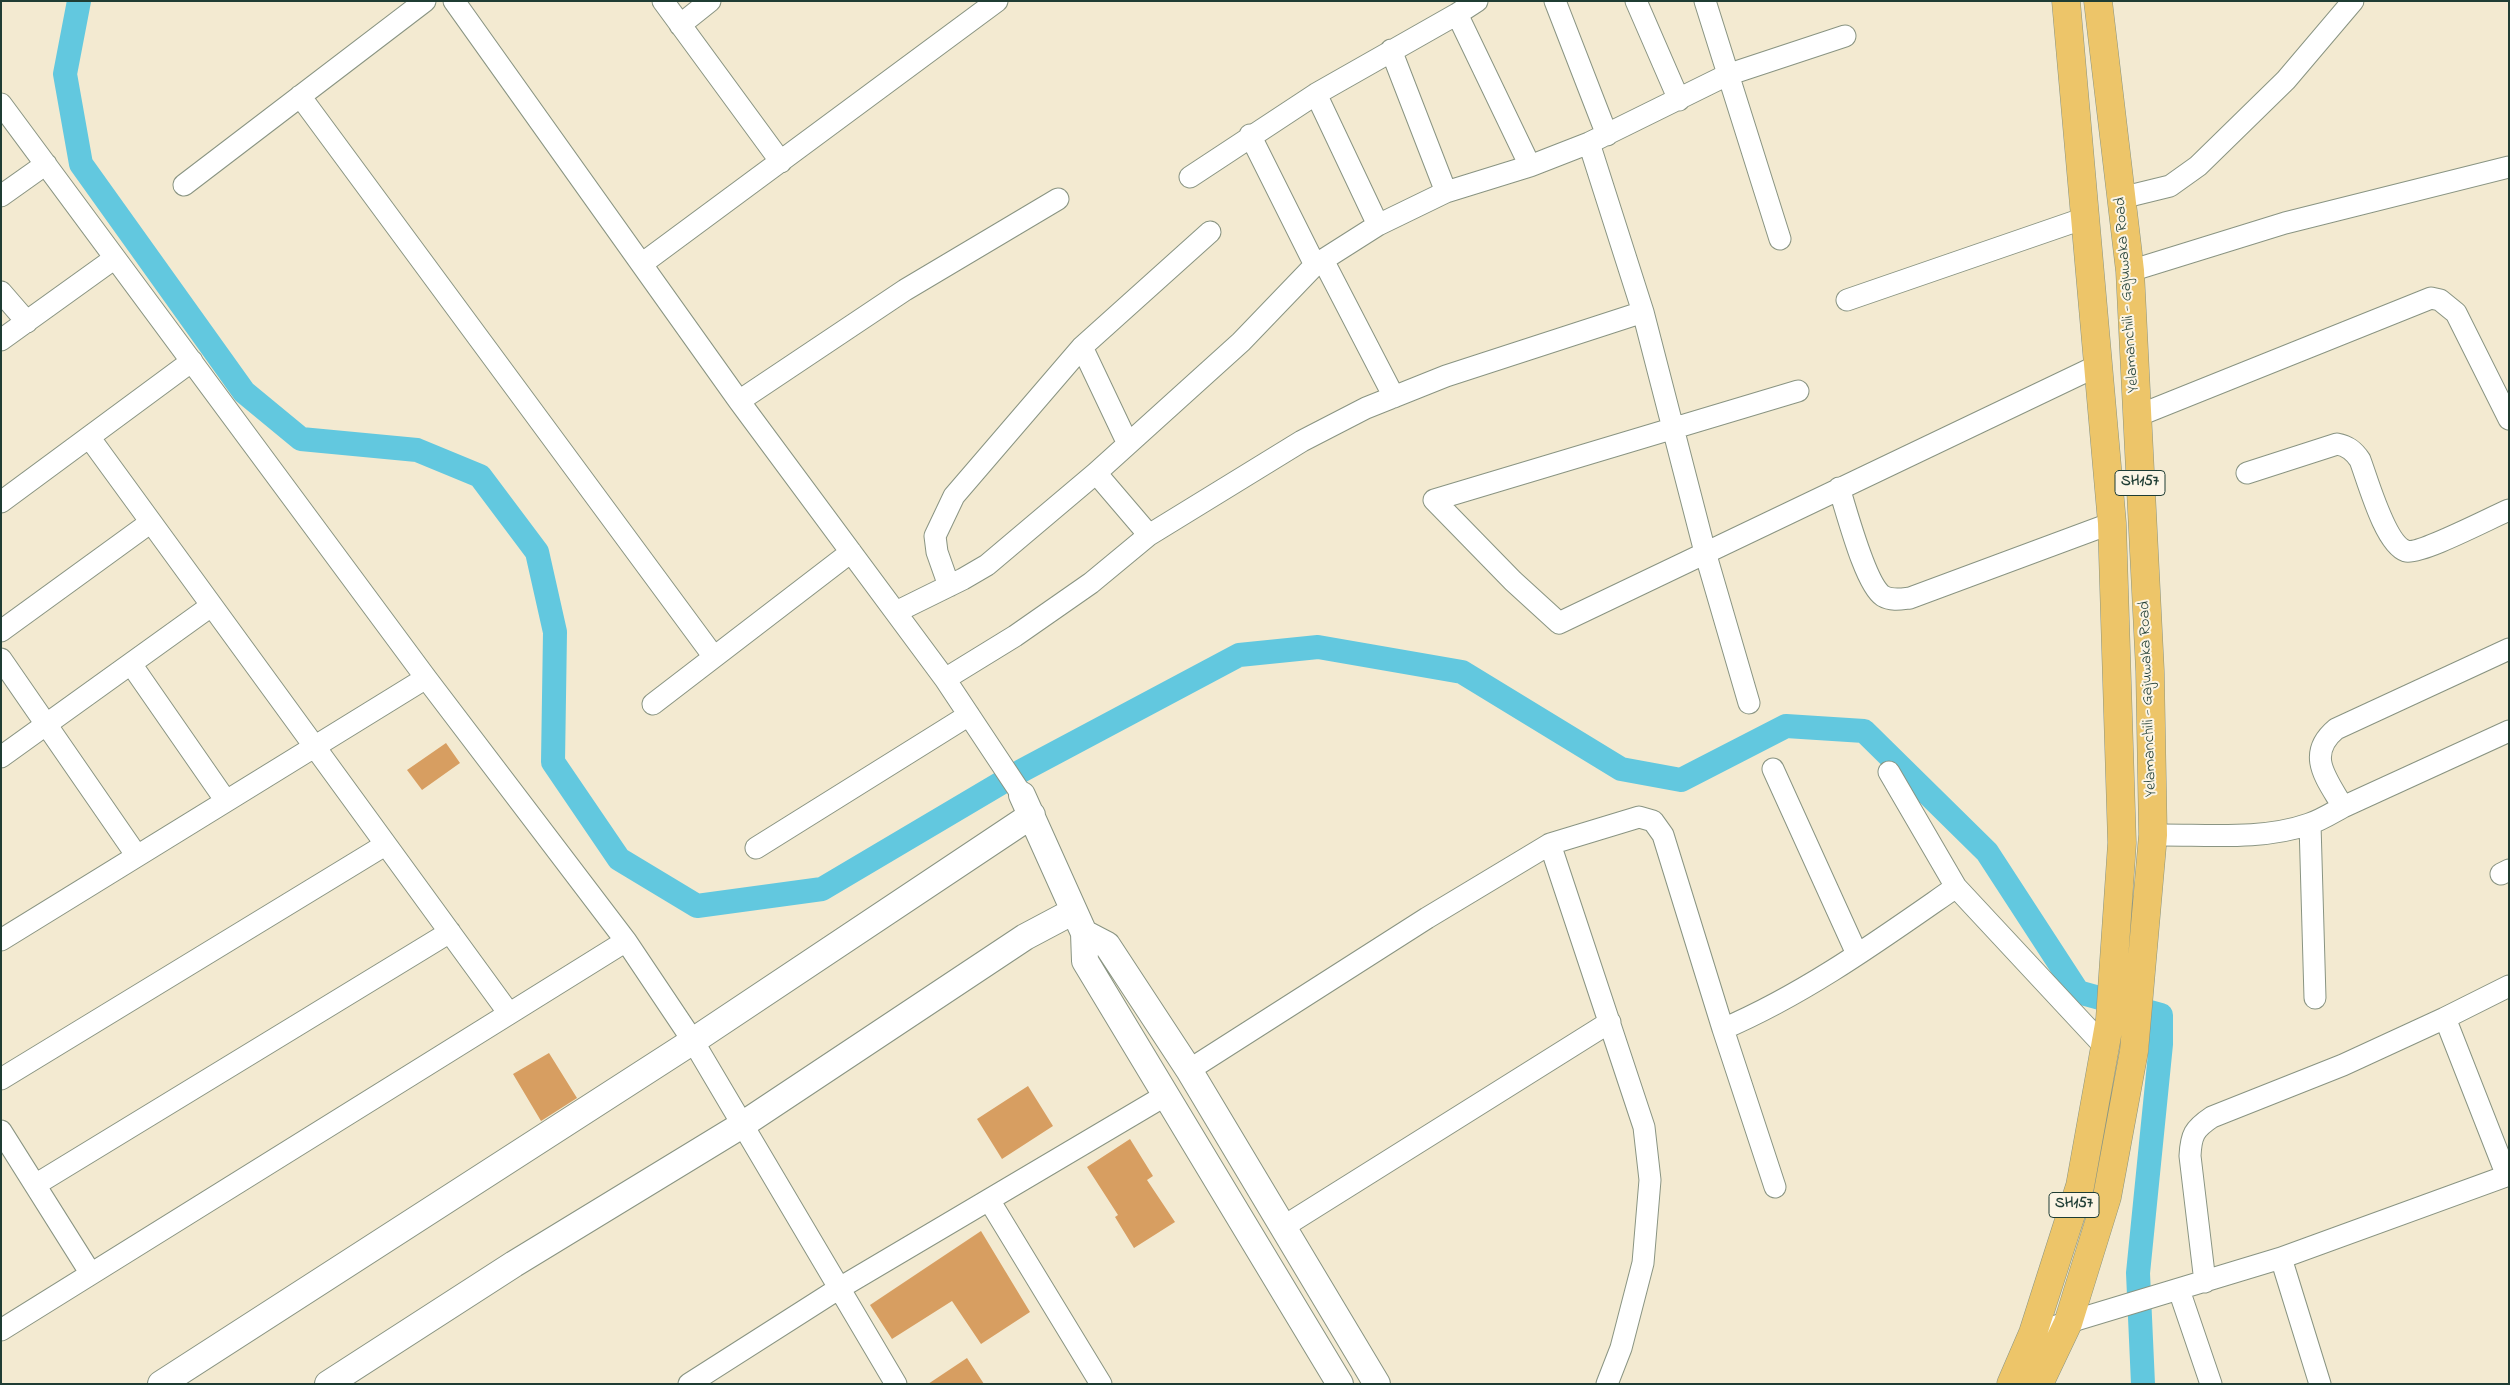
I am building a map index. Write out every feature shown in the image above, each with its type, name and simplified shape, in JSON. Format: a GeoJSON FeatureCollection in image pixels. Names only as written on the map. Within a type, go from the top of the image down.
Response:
{"type":"FeatureCollection","features":[{"type":"Feature","properties":{"kind":"main road","name":"Yelamanchili - Gajuwaka Road"},"geometry":{"type":"LineString","coordinates":[[2011,1384],[2033,1333],[2080,1186],[2110,1019],[2122,843],[2112,524],[2066,1]]}},
{"type":"Feature","properties":{"kind":"main road","name":"Yelamanchili - Gajuwaka Road"},"geometry":{"type":"LineString","coordinates":[[2039,1384],[2068,1323],[2107,1197],[2134,1051],[2143,966],[2153,835],[2150,671],[2130,271],[2098,1]]}},
{"type":"Feature","properties":{"kind":"main road"},"geometry":{"type":"LineString","coordinates":[[2119,880],[2150,879]]}},
{"type":"Feature","properties":{"kind":"street"},"geometry":{"type":"LineString","coordinates":[[184,185],[425,1]]}},
{"type":"Feature","properties":{"kind":"street"},"geometry":{"type":"LineString","coordinates":[[454,1],[643,263],[739,401],[896,612],[1006,768],[1027,805],[1079,922],[1085,961],[1340,1384]]}},
{"type":"Feature","properties":{"kind":"street"},"geometry":{"type":"LineString","coordinates":[[662,1],[780,162]]}},
{"type":"Feature","properties":{"kind":"street"},"geometry":{"type":"LineString","coordinates":[[680,25],[710,1]]}},
{"type":"Feature","properties":{"kind":"street"},"geometry":{"type":"LineString","coordinates":[[643,263],[997,1]]}},
{"type":"Feature","properties":{"kind":"street"},"geometry":{"type":"LineString","coordinates":[[1190,176],[1250,135],[1316,94],[1477,1]]}},
{"type":"Feature","properties":{"kind":"street"},"geometry":{"type":"LineString","coordinates":[[1555,1],[1598,139],[1705,552],[1749,703]]}},
{"type":"Feature","properties":{"kind":"street"},"geometry":{"type":"LineString","coordinates":[[1636,1],[1679,100]]}},
{"type":"Feature","properties":{"kind":"street"},"geometry":{"type":"LineString","coordinates":[[1705,1],[1780,240]]}},
{"type":"Feature","properties":{"kind":"street"},"geometry":{"type":"LineString","coordinates":[[2121,198],[2145,194],[2170,186],[2198,166],[2286,80],[2353,1]]}},
{"type":"Feature","properties":{"kind":"street"},"geometry":{"type":"LineString","coordinates":[[1457,14],[1530,166]]}},
{"type":"Feature","properties":{"kind":"street"},"geometry":{"type":"LineString","coordinates":[[896,612],[987,565],[1128,444],[1241,342],[1319,263],[1378,225],[1446,192],[1530,166],[1598,139],[1679,100],[1727,74],[1845,36]]}},
{"type":"Feature","properties":{"kind":"street"},"geometry":{"type":"LineString","coordinates":[[1390,50],[1446,192]]}},
{"type":"Feature","properties":{"kind":"street"},"geometry":{"type":"LineString","coordinates":[[1316,94],[1378,225]]}},
{"type":"Feature","properties":{"kind":"street"},"geometry":{"type":"LineString","coordinates":[[300,96],[714,657]]}},
{"type":"Feature","properties":{"kind":"street"},"geometry":{"type":"LineString","coordinates":[[1,104],[426,678],[626,941],[693,1041],[838,1289],[896,1384]]}},
{"type":"Feature","properties":{"kind":"street"},"geometry":{"type":"LineString","coordinates":[[1250,135],[1394,397]]}},
{"type":"Feature","properties":{"kind":"street"},"geometry":{"type":"LineString","coordinates":[[1,196],[46,164]]}},
{"type":"Feature","properties":{"kind":"street"},"geometry":{"type":"LineString","coordinates":[[2130,271],[2285,223],[2509,167]]}},
{"type":"Feature","properties":{"kind":"street"},"geometry":{"type":"LineString","coordinates":[[739,401],[906,290],[1058,199]]}},
{"type":"Feature","properties":{"kind":"street"},"geometry":{"type":"LineString","coordinates":[[1848,300],[2085,218]]}},
{"type":"Feature","properties":{"kind":"street"},"geometry":{"type":"LineString","coordinates":[[949,586],[937,552],[936,536],[954,496],[1082,346],[1210,232]]}},
{"type":"Feature","properties":{"kind":"street"},"geometry":{"type":"LineString","coordinates":[[1,340],[115,258]]}},
{"type":"Feature","properties":{"kind":"street"},"geometry":{"type":"LineString","coordinates":[[1,292],[26,322]]}},
{"type":"Feature","properties":{"kind":"street"},"geometry":{"type":"LineString","coordinates":[[2137,416],[2431,298],[2440,300],[2456,313],[2509,419]]}},
{"type":"Feature","properties":{"kind":"street"},"geometry":{"type":"LineString","coordinates":[[945,680],[1015,636],[1091,583],[1149,535],[1302,441],[1366,408],[1446,376],[1644,312]]}},
{"type":"Feature","properties":{"kind":"street"},"geometry":{"type":"LineString","coordinates":[[1082,346],[1128,444]]}},
{"type":"Feature","properties":{"kind":"street"},"geometry":{"type":"LineString","coordinates":[[1,502],[192,361]]}},
{"type":"Feature","properties":{"kind":"street"},"geometry":{"type":"LineString","coordinates":[[1798,391],[1434,500],[1513,581],[1559,623],[2099,365]]}},
{"type":"Feature","properties":{"kind":"street"},"geometry":{"type":"LineString","coordinates":[[89,437],[508,1012]]}},
{"type":"Feature","properties":{"kind":"street"},"geometry":{"type":"LineString","coordinates":[[2248,473],[2337,444],[2346,446],[2354,451],[2360,460],[2387,532],[2400,548],[2407,551],[2415,551],[2440,541],[2509,510]]}},
{"type":"Feature","properties":{"kind":"street"},"geometry":{"type":"LineString","coordinates":[[1096,472],[1149,535]]}},
{"type":"Feature","properties":{"kind":"street"},"geometry":{"type":"LineString","coordinates":[[1839,488],[1871,582],[1885,597],[1895,600],[1910,598],[2112,524]]}},
{"type":"Feature","properties":{"kind":"street"},"geometry":{"type":"LineString","coordinates":[[1,631],[151,522]]}},
{"type":"Feature","properties":{"kind":"street"},"geometry":{"type":"LineString","coordinates":[[653,704],[850,552]]}},
{"type":"Feature","properties":{"kind":"street"},"geometry":{"type":"LineString","coordinates":[[1,758],[211,606]]}},
{"type":"Feature","properties":{"kind":"street"},"geometry":{"type":"LineString","coordinates":[[2343,807],[2321,764],[2320,749],[2326,738],[2336,729],[2509,649]]}},
{"type":"Feature","properties":{"kind":"street"},"geometry":{"type":"LineString","coordinates":[[1,659],[48,724],[137,856]]}},
{"type":"Feature","properties":{"kind":"street"},"geometry":{"type":"LineString","coordinates":[[131,664],[226,801]]}},
{"type":"Feature","properties":{"kind":"street"},"geometry":{"type":"LineString","coordinates":[[1,940],[426,678]]}},
{"type":"Feature","properties":{"kind":"street"},"geometry":{"type":"LineString","coordinates":[[756,848],[969,715]]}},
{"type":"Feature","properties":{"kind":"street"},"geometry":{"type":"LineString","coordinates":[[2153,835],[2258,834],[2310,824],[2509,731]]}},
{"type":"Feature","properties":{"kind":"street"},"geometry":{"type":"LineString","coordinates":[[1773,769],[1857,954]]}},
{"type":"Feature","properties":{"kind":"street"},"geometry":{"type":"LineString","coordinates":[[1889,772],[1956,887],[2105,1046]]}},
{"type":"Feature","properties":{"kind":"street"},"geometry":{"type":"LineString","coordinates":[[161,1384],[693,1041],[1027,805]]}},
{"type":"Feature","properties":{"kind":"street"},"geometry":{"type":"LineString","coordinates":[[1189,1070],[1427,918],[1550,844],[1639,817],[1653,822],[1663,835],[1723,1029],[1775,1187]]}},
{"type":"Feature","properties":{"kind":"street"},"geometry":{"type":"LineString","coordinates":[[2310,824],[2315,998]]}},
{"type":"Feature","properties":{"kind":"street"},"geometry":{"type":"LineString","coordinates":[[1550,844],[1644,1127],[1650,1180],[1643,1263],[1621,1348],[1607,1384]]}},
{"type":"Feature","properties":{"kind":"street"},"geometry":{"type":"LineString","coordinates":[[1,1079],[385,845]]}},
{"type":"Feature","properties":{"kind":"street"},"geometry":{"type":"LineString","coordinates":[[1723,1029],[1758,1014],[1810,986],[1956,887]]}},
{"type":"Feature","properties":{"kind":"street"},"geometry":{"type":"LineString","coordinates":[[1079,922],[1107,945],[1189,1070],[1377,1384]]}},
{"type":"Feature","properties":{"kind":"street"},"geometry":{"type":"LineString","coordinates":[[328,1384],[514,1264],[742,1125],[1025,937],[1079,922]]}},
{"type":"Feature","properties":{"kind":"street"},"geometry":{"type":"LineString","coordinates":[[35,1185],[450,932]]}},
{"type":"Feature","properties":{"kind":"street"},"geometry":{"type":"LineString","coordinates":[[3,1325],[91,1274],[508,1012],[626,941]]}},
{"type":"Feature","properties":{"kind":"street"},"geometry":{"type":"LineString","coordinates":[[2205,1282],[2190,1156],[2191,1136],[2200,1125],[2212,1117],[2343,1065],[2446,1018],[2509,986]]}},
{"type":"Feature","properties":{"kind":"street"},"geometry":{"type":"LineString","coordinates":[[2033,1333],[2281,1258],[2508,1176],[2446,1018]]}},
{"type":"Feature","properties":{"kind":"street"},"geometry":{"type":"LineString","coordinates":[[1283,1227],[1610,1022]]}},
{"type":"Feature","properties":{"kind":"street"},"geometry":{"type":"LineString","coordinates":[[689,1384],[838,1289],[1166,1094]]}},
{"type":"Feature","properties":{"kind":"street"},"geometry":{"type":"LineString","coordinates":[[1,1131],[91,1274]]}},
{"type":"Feature","properties":{"kind":"street"},"geometry":{"type":"LineString","coordinates":[[989,1200],[1101,1384]]}},
{"type":"Feature","properties":{"kind":"street"},"geometry":{"type":"LineString","coordinates":[[2281,1258],[2320,1384]]}},
{"type":"Feature","properties":{"kind":"street"},"geometry":{"type":"LineString","coordinates":[[2179,1290],[2211,1384]]}},
{"type":"Feature","properties":{"kind":"building"},"geometry":{"type":"Polygon","coordinates":[[[446,743],[460,763],[422,790],[407,770],[446,743]]]}},
{"type":"Feature","properties":{"kind":"building"},"geometry":{"type":"Polygon","coordinates":[[[549,1053],[577,1098],[541,1121],[513,1074],[549,1053]]]}},
{"type":"Feature","properties":{"kind":"building"},"geometry":{"type":"Polygon","coordinates":[[[1028,1086],[1053,1126],[1002,1159],[977,1119],[1028,1086]]]}},
{"type":"Feature","properties":{"kind":"building"},"geometry":{"type":"Polygon","coordinates":[[[1130,1139],[1153,1176],[1147,1180],[1175,1222],[1134,1248],[1115,1217],[1118,1215],[1087,1167],[1130,1139]]]}},
{"type":"Feature","properties":{"kind":"building"},"geometry":{"type":"Polygon","coordinates":[[[981,1231],[1030,1312],[981,1344],[952,1301],[892,1339],[870,1305],[981,1231]]]}},
{"type":"Feature","properties":{"kind":"building"},"geometry":{"type":"Polygon","coordinates":[[[967,1358],[984,1384],[928,1384],[967,1358]]]}},
{"type":"Feature","properties":{"kind":"waterway"},"geometry":{"type":"LineString","coordinates":[[79,1],[65,74],[81,164],[244,392],[301,439],[417,450],[480,476],[537,552],[555,632],[553,762],[619,859],[697,906],[822,889],[1023,770],[1239,655],[1318,647],[1462,672],[1621,769],[1681,780],[1786,726],[1864,731],[1987,852],[2078,992],[2161,1015],[2161,1044],[2138,1273],[2143,1384]]}}]}
